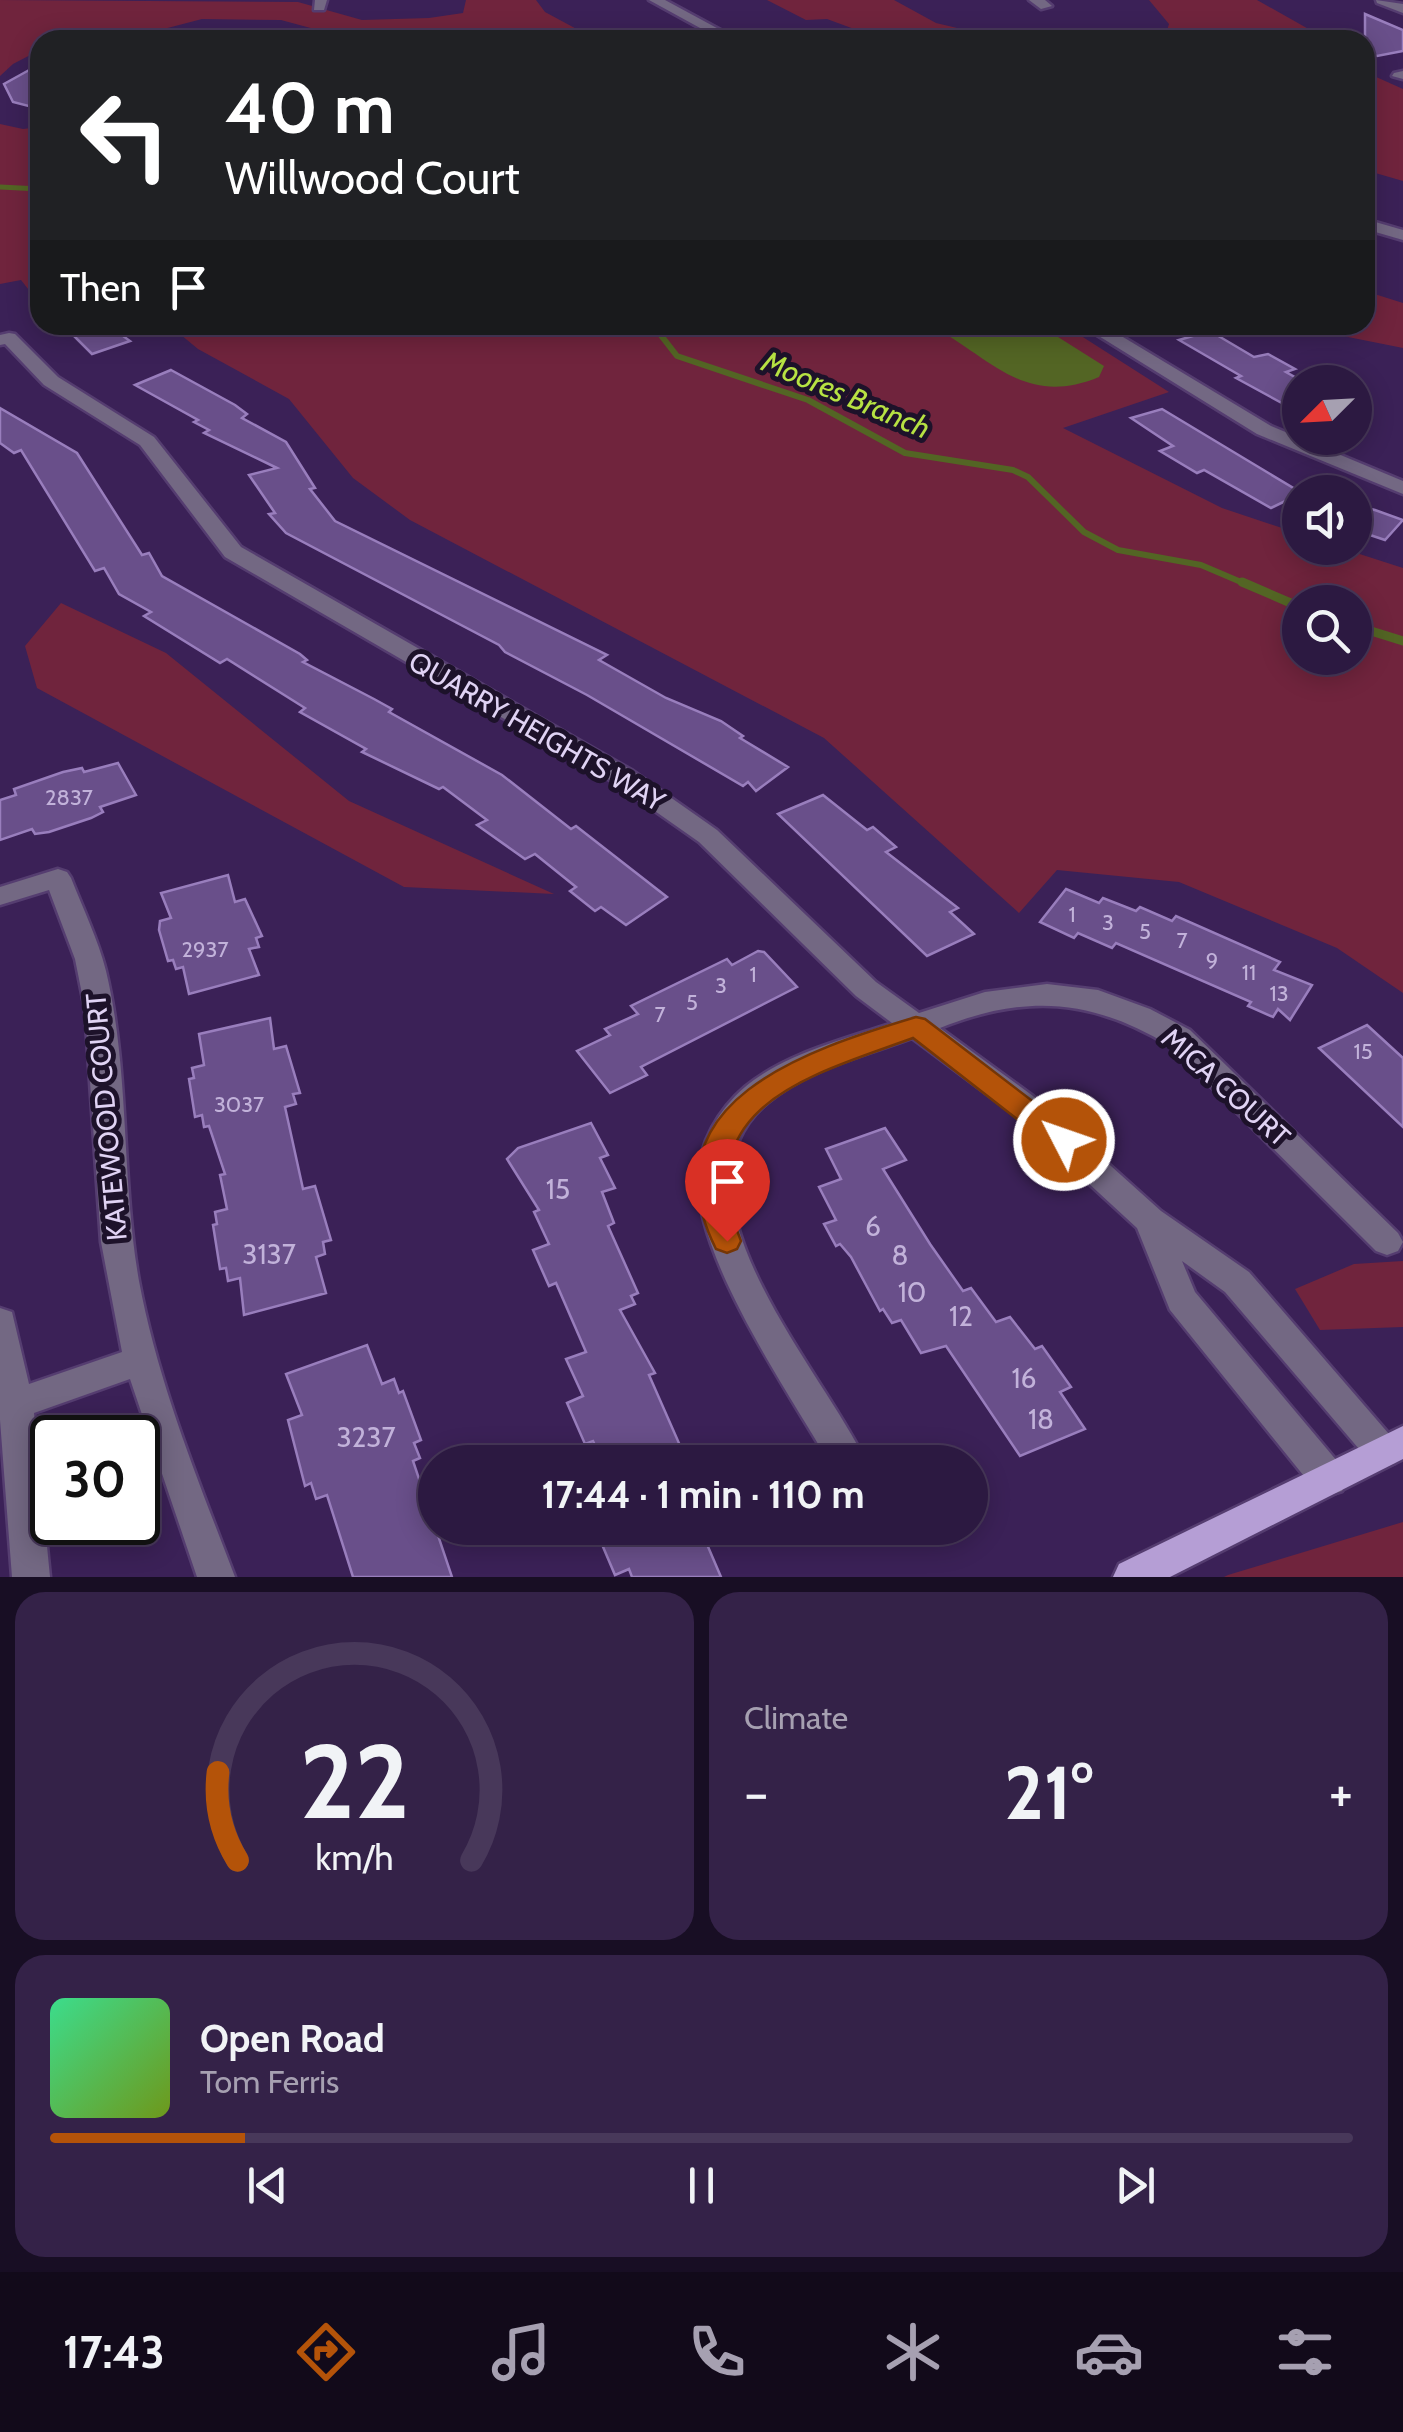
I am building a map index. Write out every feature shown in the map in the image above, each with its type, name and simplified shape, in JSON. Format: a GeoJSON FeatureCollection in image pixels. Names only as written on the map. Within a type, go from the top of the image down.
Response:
{"type":"FeatureCollection","features":[{"type":"Feature","properties":{"kind":"main road"},"geometry":{"type":"LineString","coordinates":[[1132,1577],[1393,1447]]}},
{"type":"Feature","properties":{"kind":"street"},"geometry":{"type":"LineString","coordinates":[[655,0],[713,30]]}},
{"type":"Feature","properties":{"kind":"street"},"geometry":{"type":"LineString","coordinates":[[1382,0],[1403,9]]}},
{"type":"Feature","properties":{"kind":"street"},"geometry":{"type":"LineString","coordinates":[[1375,227],[1403,235]]}},
{"type":"Feature","properties":{"kind":"street"},"geometry":{"type":"LineString","coordinates":[[1107,335],[1264,430],[1403,488]]}},
{"type":"Feature","properties":{"kind":"street","name":"QUARRY HEIGHTS WAY"},"geometry":{"type":"LineString","coordinates":[[4,339],[51,381],[147,441],[233,552],[653,797],[708,836],[828,956],[1022,1104],[1150,1220],[1237,1282],[1393,1447]]}},
{"type":"Feature","properties":{"kind":"street"},"geometry":{"type":"LineString","coordinates":[[1381,480],[1403,472]]}},
{"type":"Feature","properties":{"kind":"street","name":"KATEWOOD COURT"},"geometry":{"type":"LineString","coordinates":[[0,896],[58,878],[91,968],[102,1035],[112,1210],[124,1284],[174,1463],[216,1577]]}},
{"type":"Feature","properties":{"kind":"street","name":"MICA COURT"},"geometry":{"type":"LineString","coordinates":[[838,1445],[735,1261],[718,1220],[713,1184],[716,1156],[726,1130],[744,1106],[772,1085],[809,1066],[916,1026],[980,1003],[1024,996],[1065,995],[1107,1002],[1149,1019],[1200,1056],[1386,1242]]}},
{"type":"Feature","properties":{"kind":"street","name":"QUARRY HEIGHTS WAY"},"geometry":{"type":"LineString","coordinates":[[1150,1220],[1182,1300],[1329,1479]]}},
{"type":"Feature","properties":{"kind":"street"},"geometry":{"type":"LineString","coordinates":[[0,1322],[16,1404],[31,1577]]}},
{"type":"Feature","properties":{"kind":"street"},"geometry":{"type":"LineString","coordinates":[[16,1404],[143,1360]]}},
{"type":"Feature","properties":{"kind":"shaded area"},"geometry":{"type":"Polygon","coordinates":[[[0,0],[298,2],[362,20],[463,13],[466,0],[536,0],[545,12],[578,30],[318,30],[281,20],[202,19],[160,30],[30,30],[30,55],[0,76],[0,0]]]}},
{"type":"Feature","properties":{"kind":"shaded area"},"geometry":{"type":"Polygon","coordinates":[[[767,0],[894,0],[936,23],[966,30],[857,30],[827,19],[806,20],[767,0]]]}},
{"type":"Feature","properties":{"kind":"shaded area"},"geometry":{"type":"Polygon","coordinates":[[[1149,0],[1257,0],[1310,30],[1167,30],[1169,24],[1149,0]]]}},
{"type":"Feature","properties":{"kind":"shaded area"},"geometry":{"type":"Polygon","coordinates":[[[1375,76],[1403,89],[1403,181],[1375,173],[1375,76]]]}},
{"type":"Feature","properties":{"kind":"shaded area"},"geometry":{"type":"Polygon","coordinates":[[[0,124],[30,128],[30,291],[21,280],[0,284],[0,124]]]}},
{"type":"Feature","properties":{"kind":"shaded area"},"geometry":{"type":"Polygon","coordinates":[[[1375,294],[1403,303],[1403,348],[1338,335],[1375,335],[1375,294]]]}},
{"type":"Feature","properties":{"kind":"shaded area"},"geometry":{"type":"Polygon","coordinates":[[[181,335],[1080,335],[1169,392],[1063,428],[1222,508],[1282,528],[1282,565],[1372,565],[1372,558],[1403,568],[1403,993],[1337,948],[1179,882],[1057,870],[1019,913],[824,738],[410,520],[353,478],[289,399],[198,349],[181,335]]]}},
{"type":"Feature","properties":{"kind":"shaded area"},"geometry":{"type":"Polygon","coordinates":[[[947,335],[1055,335],[1104,366],[1099,377],[1050,387],[1010,375],[947,335]]]}},
{"type":"Feature","properties":{"kind":"shaded area"},"geometry":{"type":"Polygon","coordinates":[[[61,603],[166,653],[349,801],[554,894],[404,887],[37,688],[25,646],[61,603]]]}},
{"type":"Feature","properties":{"kind":"shaded area"},"geometry":{"type":"Polygon","coordinates":[[[1403,1261],[1403,1327],[1320,1330],[1295,1289],[1354,1264],[1403,1261]]]}},
{"type":"Feature","properties":{"kind":"shaded area"},"geometry":{"type":"Polygon","coordinates":[[[1403,1522],[1403,1577],[1224,1577],[1228,1575],[1403,1522]]]}},
{"type":"Feature","properties":{"kind":"building"},"geometry":{"type":"Polygon","coordinates":[[[1365,14],[1403,30],[1403,51],[1375,55],[1375,30],[1365,30],[1365,14]]]}},
{"type":"Feature","properties":{"kind":"building"},"geometry":{"type":"Polygon","coordinates":[[[30,70],[30,106],[13,102],[4,84],[30,70]]]}},
{"type":"Feature","properties":{"kind":"building"},"geometry":{"type":"Polygon","coordinates":[[[73,335],[122,335],[130,341],[92,354],[73,335]]]}},
{"type":"Feature","properties":{"kind":"building"},"geometry":{"type":"Polygon","coordinates":[[[1217,335],[1254,357],[1268,354],[1288,365],[1282,365],[1282,403],[1236,378],[1241,376],[1179,340],[1217,335]]]}},
{"type":"Feature","properties":{"kind":"building"},"geometry":{"type":"Polygon","coordinates":[[[171,370],[235,405],[247,414],[242,418],[286,442],[315,488],[310,489],[335,521],[607,655],[599,660],[666,698],[721,721],[743,736],[740,738],[788,767],[756,791],[748,782],[743,786],[505,652],[499,645],[286,533],[269,514],[275,513],[249,475],[277,468],[204,433],[209,430],[194,422],[198,420],[135,385],[171,370]]]}},
{"type":"Feature","properties":{"kind":"building"},"geometry":{"type":"Polygon","coordinates":[[[0,408],[77,453],[142,555],[149,553],[162,576],[502,775],[667,897],[626,925],[601,907],[595,911],[570,891],[576,887],[535,854],[525,859],[477,825],[487,820],[443,787],[439,789],[362,752],[366,749],[300,712],[305,708],[227,659],[220,663],[144,616],[151,612],[119,594],[104,568],[95,571],[21,450],[14,453],[0,443],[0,408]]]}},
{"type":"Feature","properties":{"kind":"building"},"geometry":{"type":"Polygon","coordinates":[[[1162,409],[1282,481],[1282,503],[1271,508],[1204,470],[1197,473],[1160,451],[1173,446],[1131,418],[1162,409]]]}},
{"type":"Feature","properties":{"kind":"building"},"geometry":{"type":"Polygon","coordinates":[[[1372,509],[1403,520],[1385,540],[1372,536],[1372,509]]]}},
{"type":"Feature","properties":{"kind":"building"},"geometry":{"type":"Polygon","coordinates":[[[118,763],[136,795],[100,807],[103,812],[91,818],[49,832],[35,834],[32,829],[0,840],[0,800],[16,795],[14,789],[63,772],[82,768],[84,772],[118,763]]]}},
{"type":"Feature","properties":{"kind":"building"},"geometry":{"type":"Polygon","coordinates":[[[823,795],[896,847],[886,852],[958,908],[950,912],[974,934],[927,956],[778,814],[823,795]]]}},
{"type":"Feature","properties":{"kind":"building"},"geometry":{"type":"Polygon","coordinates":[[[228,875],[235,902],[245,899],[262,936],[256,938],[259,947],[249,949],[259,975],[189,994],[183,967],[176,969],[173,960],[168,961],[159,930],[160,921],[171,918],[161,893],[228,875]]]}},
{"type":"Feature","properties":{"kind":"building"},"geometry":{"type":"Polygon","coordinates":[[[1066,889],[1099,903],[1103,898],[1136,911],[1140,907],[1172,921],[1176,916],[1280,962],[1274,970],[1312,985],[1290,1020],[1278,1009],[1273,1017],[1248,1006],[1251,1002],[1116,943],[1112,948],[1078,933],[1074,938],[1040,922],[1066,889]]]}},
{"type":"Feature","properties":{"kind":"building"},"geometry":{"type":"Polygon","coordinates":[[[758,951],[764,952],[797,987],[641,1067],[647,1075],[610,1093],[577,1051],[610,1035],[605,1029],[638,1014],[631,1006],[727,959],[732,965],[758,951]]]}},
{"type":"Feature","properties":{"kind":"building"},"geometry":{"type":"Polygon","coordinates":[[[270,1018],[274,1049],[286,1046],[300,1093],[293,1094],[296,1104],[285,1107],[303,1189],[315,1186],[331,1240],[323,1242],[325,1254],[316,1257],[326,1293],[244,1315],[240,1278],[228,1281],[226,1268],[220,1269],[213,1225],[217,1224],[215,1212],[227,1209],[220,1175],[225,1174],[209,1126],[204,1127],[202,1115],[195,1117],[189,1079],[194,1078],[192,1068],[204,1065],[199,1034],[270,1018]]]}},
{"type":"Feature","properties":{"kind":"building"},"geometry":{"type":"Polygon","coordinates":[[[1367,1025],[1403,1058],[1403,1127],[1319,1048],[1367,1025]]]}},
{"type":"Feature","properties":{"kind":"building"},"geometry":{"type":"Polygon","coordinates":[[[591,1123],[608,1155],[600,1158],[615,1188],[602,1192],[614,1223],[608,1226],[638,1293],[631,1296],[635,1304],[620,1310],[655,1373],[649,1375],[680,1445],[595,1445],[593,1441],[585,1444],[567,1403],[583,1396],[566,1359],[586,1352],[556,1283],[549,1286],[533,1250],[549,1244],[534,1212],[539,1210],[507,1159],[518,1148],[591,1123]]]}},
{"type":"Feature","properties":{"kind":"building"},"geometry":{"type":"Polygon","coordinates":[[[885,1128],[906,1160],[883,1169],[930,1244],[963,1291],[971,1288],[996,1322],[1010,1317],[1035,1349],[1042,1346],[1071,1387],[1060,1392],[1085,1429],[1020,1456],[946,1346],[921,1353],[901,1320],[892,1323],[883,1309],[880,1311],[851,1257],[840,1244],[836,1246],[824,1224],[836,1220],[819,1187],[841,1179],[826,1149],[885,1128]]]}},
{"type":"Feature","properties":{"kind":"building"},"geometry":{"type":"Polygon","coordinates":[[[367,1345],[382,1384],[394,1379],[399,1393],[403,1391],[421,1440],[414,1443],[418,1459],[413,1461],[418,1476],[418,1545],[441,1545],[452,1577],[353,1577],[327,1495],[316,1499],[311,1483],[305,1486],[288,1420],[302,1415],[286,1374],[367,1345]]]}},
{"type":"Feature","properties":{"kind":"building"},"geometry":{"type":"Polygon","coordinates":[[[602,1545],[707,1545],[721,1577],[632,1577],[629,1569],[615,1575],[602,1545]]]}},
{"type":"Feature","properties":{"kind":"waterway","name":"Moores Branch"},"geometry":{"type":"LineString","coordinates":[[0,187],[30,188]]}},
{"type":"Feature","properties":{"kind":"waterway","name":"Moores Branch"},"geometry":{"type":"LineString","coordinates":[[661,335],[677,356],[808,400],[905,453],[1013,470],[1028,477],[1084,532],[1118,550],[1201,565],[1248,585]]}},
{"type":"Feature","properties":{"kind":"waterway","name":"Moores Branch"},"geometry":{"type":"LineString","coordinates":[[1242,582],[1282,599]]}},
{"type":"Feature","properties":{"kind":"waterway","name":"Moores Branch"},"geometry":{"type":"LineString","coordinates":[[1372,631],[1403,641]]}},
{"type":"Feature","properties":{"kind":"route"},"geometry":{"type":"LineString","coordinates":[[727,1241],[718,1220],[713,1184],[716,1156],[726,1130],[744,1106],[772,1085],[809,1066],[916,1026],[1064,1140]]}}]}
